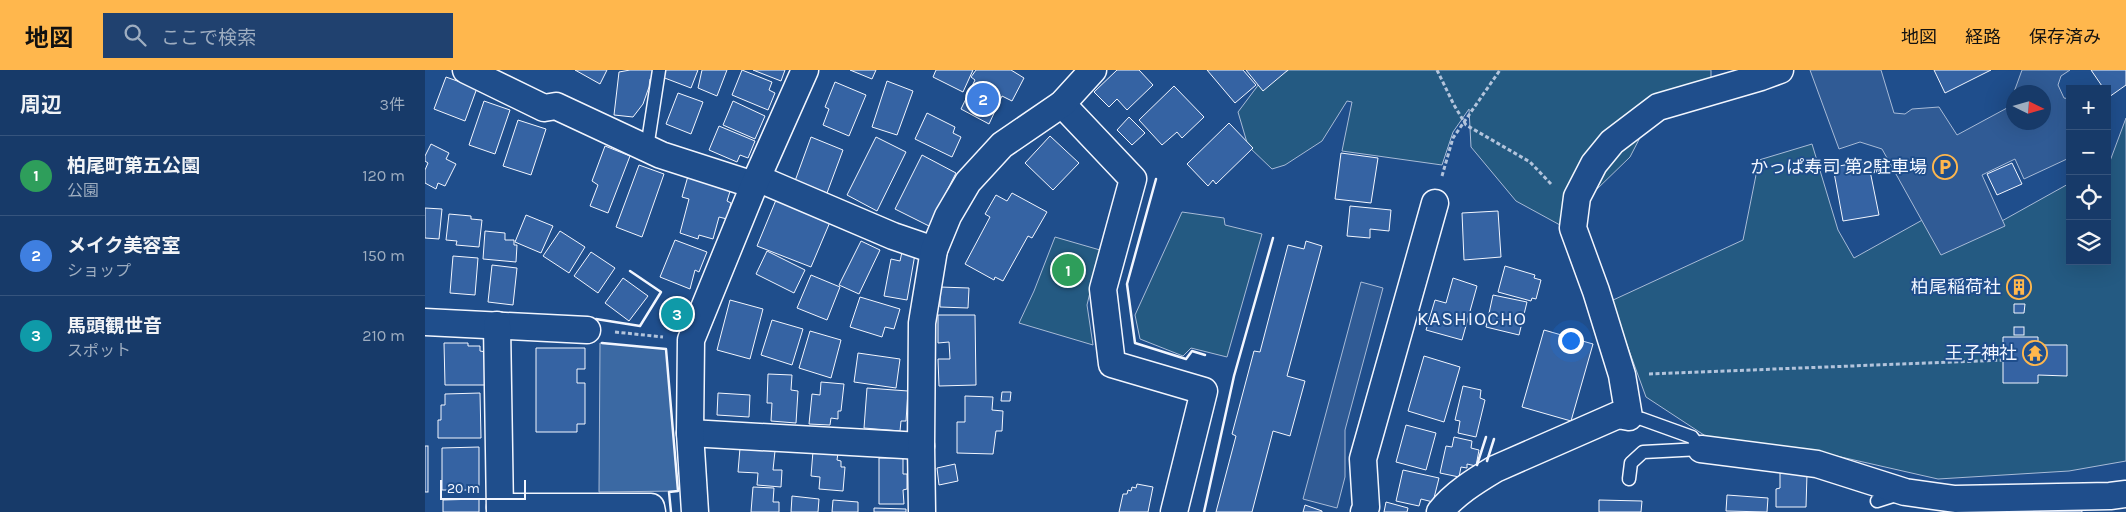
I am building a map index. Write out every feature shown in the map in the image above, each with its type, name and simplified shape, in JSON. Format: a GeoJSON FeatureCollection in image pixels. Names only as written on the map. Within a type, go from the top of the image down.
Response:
{"type":"FeatureCollection","features":[{"type":"Feature","properties":{"kind":"street"},"geometry":{"type":"LineString","coordinates":[[466,70],[543,108],[556,106],[661,156],[755,182],[934,250]]}},
{"type":"Feature","properties":{"kind":"street"},"geometry":{"type":"LineString","coordinates":[[695,512],[691,433],[691,340],[755,182],[805,70]]}},
{"type":"Feature","properties":{"kind":"street"},"geometry":{"type":"LineString","coordinates":[[923,512],[921,446],[922,323],[934,250],[948,216],[968,182],[1002,145],[1062,104],[1093,70]]}},
{"type":"Feature","properties":{"kind":"street"},"geometry":{"type":"LineString","coordinates":[[1440,512],[1478,479],[1495,470],[1618,415],[1629,417],[1622,375],[1596,291],[1573,228],[1577,197],[1594,164],[1612,142],[1658,107],[1780,70]]}},
{"type":"Feature","properties":{"kind":"street"},"geometry":{"type":"LineString","coordinates":[[1062,104],[1133,179],[1103,289],[1112,364],[1205,391],[1174,512]]}},
{"type":"Feature","properties":{"kind":"street"},"geometry":{"type":"LineString","coordinates":[[1364,512],[1366,507],[1363,459],[1435,204]]}},
{"type":"Feature","properties":{"kind":"street"},"geometry":{"type":"LineString","coordinates":[[425,322],[587,330]]}},
{"type":"Feature","properties":{"kind":"street"},"geometry":{"type":"LineString","coordinates":[[497,325],[500,509],[651,507],[652,512]]}},
{"type":"Feature","properties":{"kind":"street"},"geometry":{"type":"LineString","coordinates":[[691,433],[921,446]]}},
{"type":"Feature","properties":{"kind":"street"},"geometry":{"type":"LineString","coordinates":[[1701,449],[1817,464],[1905,492],[1987,505],[2126,494]]}},
{"type":"Feature","properties":{"kind":"lane"},"geometry":{"type":"LineString","coordinates":[[647,148],[659,70]]}},
{"type":"Feature","properties":{"kind":"lane"},"geometry":{"type":"LineString","coordinates":[[1629,417],[1641,419],[1693,437],[1701,449]]}},
{"type":"Feature","properties":{"kind":"lane"},"geometry":{"type":"LineString","coordinates":[[1629,479],[1631,463],[1643,452],[1701,449]]}},
{"type":"Feature","properties":{"kind":"lane"},"geometry":{"type":"LineString","coordinates":[[1877,501],[1905,492]]}},
{"type":"Feature","properties":{"kind":"path"},"geometry":{"type":"LineString","coordinates":[[1437,70],[1454,105],[1466,124],[1529,162],[1554,186]]}},
{"type":"Feature","properties":{"kind":"path"},"geometry":{"type":"LineString","coordinates":[[1435,204],[1453,138],[1500,70]]}},
{"type":"Feature","properties":{"kind":"path"},"geometry":{"type":"LineString","coordinates":[[587,330],[666,337]]}},
{"type":"Feature","properties":{"kind":"path"},"geometry":{"type":"LineString","coordinates":[[1622,375],[2003,360]]}},
{"type":"Feature","properties":{"kind":"shaded area"},"geometry":{"type":"Polygon","coordinates":[[[1289,70],[1711,70],[1711,79],[1649,120],[1630,157],[1560,225],[1516,201],[1471,147],[1469,109],[1453,132],[1442,165],[1342,151],[1352,102],[1347,101],[1322,141],[1285,165],[1272,169],[1248,146],[1238,112],[1259,84],[1289,70]]]}},
{"type":"Feature","properties":{"kind":"shaded area","name":"かっぱ寿司 第2駐車場"},"geometry":{"type":"Polygon","coordinates":[[[1810,70],[1881,70],[1894,113],[1905,114],[1912,109],[1939,107],[1957,135],[2006,109],[2006,130],[2051,130],[2051,85],[2017,85],[2022,70],[2070,70],[2061,76],[2058,85],[2064,98],[2066,98],[2066,159],[2024,179],[2015,159],[1982,175],[2005,226],[1941,255],[1882,149],[1860,142],[1839,149],[1810,70]]]}},
{"type":"Feature","properties":{"kind":"shaded area"},"geometry":{"type":"Polygon","coordinates":[[[2126,118],[2126,461],[2069,471],[1938,479],[1819,452],[1707,437],[1646,397],[1611,301],[1743,240],[1759,160],[1812,144],[1838,230],[1854,258],[1944,208],[2000,222],[2066,185],[2066,265],[2111,265],[2111,158],[2126,118]]]}},
{"type":"Feature","properties":{"kind":"shaded area"},"geometry":{"type":"Polygon","coordinates":[[[1182,212],[1224,218],[1225,225],[1262,234],[1227,357],[1191,348],[1183,356],[1140,339],[1135,315],[1182,212]]]}},
{"type":"Feature","properties":{"kind":"shaded area"},"geometry":{"type":"Polygon","coordinates":[[[1055,237],[1100,250],[1087,305],[1093,345],[1019,323],[1055,237]]]}},
{"type":"Feature","properties":{"kind":"shaded area"},"geometry":{"type":"Polygon","coordinates":[[[1361,282],[1383,288],[1345,430],[1345,477],[1337,508],[1303,499],[1361,282]]]}},
{"type":"Feature","properties":{"kind":"shaded area"},"geometry":{"type":"Polygon","coordinates":[[[600,343],[666,349],[678,491],[599,492],[600,343]]]}},
{"type":"Feature","properties":{"kind":"building"},"geometry":{"type":"Polygon","coordinates":[[[575,70],[607,70],[600,84],[575,70]]]}},
{"type":"Feature","properties":{"kind":"building"},"geometry":{"type":"Polygon","coordinates":[[[654,70],[655,77],[650,79],[643,104],[633,117],[614,115],[619,72],[654,70]]]}},
{"type":"Feature","properties":{"kind":"building"},"geometry":{"type":"Polygon","coordinates":[[[665,70],[698,70],[691,88],[662,77],[665,70]]]}},
{"type":"Feature","properties":{"kind":"building"},"geometry":{"type":"Polygon","coordinates":[[[702,70],[727,70],[717,96],[698,88],[702,70]]]}},
{"type":"Feature","properties":{"kind":"building"},"geometry":{"type":"Polygon","coordinates":[[[742,70],[772,82],[769,90],[775,93],[768,110],[732,95],[742,70]]]}},
{"type":"Feature","properties":{"kind":"building"},"geometry":{"type":"Polygon","coordinates":[[[753,70],[785,70],[781,81],[753,70]]]}},
{"type":"Feature","properties":{"kind":"building"},"geometry":{"type":"Polygon","coordinates":[[[850,70],[876,70],[872,79],[850,70]]]}},
{"type":"Feature","properties":{"kind":"building"},"geometry":{"type":"Polygon","coordinates":[[[936,70],[973,70],[963,92],[933,77],[936,70]]]}},
{"type":"Feature","properties":{"kind":"building"},"geometry":{"type":"Polygon","coordinates":[[[976,70],[1011,70],[1024,78],[1012,101],[1002,96],[989,124],[961,109],[975,80],[971,77],[976,70]]]}},
{"type":"Feature","properties":{"kind":"building"},"geometry":{"type":"Polygon","coordinates":[[[1117,70],[1139,70],[1153,85],[1127,110],[1117,99],[1109,107],[1094,92],[1117,70]]]}},
{"type":"Feature","properties":{"kind":"building"},"geometry":{"type":"Polygon","coordinates":[[[1207,70],[1243,70],[1256,85],[1235,103],[1207,70]]]}},
{"type":"Feature","properties":{"kind":"building"},"geometry":{"type":"Polygon","coordinates":[[[1246,70],[1288,70],[1263,91],[1246,70]]]}},
{"type":"Feature","properties":{"kind":"building"},"geometry":{"type":"Polygon","coordinates":[[[1934,70],[1991,70],[1945,93],[1934,70]]]}},
{"type":"Feature","properties":{"kind":"building"},"geometry":{"type":"Polygon","coordinates":[[[2091,70],[2126,70],[2126,85],[2111,96],[2111,85],[2101,85],[2091,70]]]}},
{"type":"Feature","properties":{"kind":"building"},"geometry":{"type":"Polygon","coordinates":[[[446,77],[477,88],[465,121],[434,109],[446,77]]]}},
{"type":"Feature","properties":{"kind":"building"},"geometry":{"type":"Polygon","coordinates":[[[887,81],[913,91],[897,135],[872,127],[887,81]]]}},
{"type":"Feature","properties":{"kind":"building"},"geometry":{"type":"Polygon","coordinates":[[[835,82],[866,95],[849,136],[823,125],[829,109],[825,107],[835,82]]]}},
{"type":"Feature","properties":{"kind":"building"},"geometry":{"type":"Polygon","coordinates":[[[1174,86],[1204,117],[1182,138],[1177,132],[1162,145],[1139,120],[1174,86]]]}},
{"type":"Feature","properties":{"kind":"building"},"geometry":{"type":"Polygon","coordinates":[[[678,93],[703,102],[691,134],[666,124],[678,93]]]}},
{"type":"Feature","properties":{"kind":"building"},"geometry":{"type":"Polygon","coordinates":[[[484,101],[510,110],[495,154],[469,145],[484,101]]]}},
{"type":"Feature","properties":{"kind":"building"},"geometry":{"type":"Polygon","coordinates":[[[733,101],[765,116],[755,139],[723,125],[733,101]]]}},
{"type":"Feature","properties":{"kind":"building"},"geometry":{"type":"Polygon","coordinates":[[[927,113],[955,127],[953,133],[961,137],[952,157],[915,139],[927,113]]]}},
{"type":"Feature","properties":{"kind":"building"},"geometry":{"type":"Polygon","coordinates":[[[1129,117],[1145,133],[1132,145],[1117,130],[1129,117]]]}},
{"type":"Feature","properties":{"kind":"building"},"geometry":{"type":"Polygon","coordinates":[[[518,120],[546,129],[531,175],[503,166],[518,120]]]}},
{"type":"Feature","properties":{"kind":"building"},"geometry":{"type":"Polygon","coordinates":[[[1229,123],[1253,148],[1216,184],[1213,180],[1208,186],[1187,164],[1229,123]]]}},
{"type":"Feature","properties":{"kind":"building"},"geometry":{"type":"Polygon","coordinates":[[[719,126],[755,141],[748,158],[740,155],[737,162],[709,150],[719,126]]]}},
{"type":"Feature","properties":{"kind":"building"},"geometry":{"type":"Polygon","coordinates":[[[1050,136],[1079,163],[1053,190],[1025,163],[1050,136]]]}},
{"type":"Feature","properties":{"kind":"building"},"geometry":{"type":"Polygon","coordinates":[[[811,137],[843,150],[827,193],[795,181],[811,137]]]}},
{"type":"Feature","properties":{"kind":"building"},"geometry":{"type":"Polygon","coordinates":[[[876,137],[906,152],[877,211],[847,195],[876,137]]]}},
{"type":"Feature","properties":{"kind":"building"},"geometry":{"type":"Polygon","coordinates":[[[431,144],[449,153],[446,159],[456,164],[445,186],[438,183],[436,189],[425,183],[425,170],[428,163],[425,161],[425,156],[431,144]]]}},
{"type":"Feature","properties":{"kind":"building"},"geometry":{"type":"Polygon","coordinates":[[[605,146],[630,156],[608,213],[590,206],[598,185],[592,181],[605,146]]]}},
{"type":"Feature","properties":{"kind":"building"},"geometry":{"type":"Polygon","coordinates":[[[1341,153],[1378,158],[1371,203],[1335,199],[1341,153]]]}},
{"type":"Feature","properties":{"kind":"building"},"geometry":{"type":"Polygon","coordinates":[[[922,155],[956,173],[929,226],[895,209],[922,155]]]}},
{"type":"Feature","properties":{"kind":"building"},"geometry":{"type":"Polygon","coordinates":[[[1868,161],[1879,215],[1843,221],[1833,167],[1868,161]]]}},
{"type":"Feature","properties":{"kind":"building"},"geometry":{"type":"Polygon","coordinates":[[[2012,163],[2022,184],[1997,195],[1987,174],[2012,163]]]}},
{"type":"Feature","properties":{"kind":"building"},"geometry":{"type":"Polygon","coordinates":[[[639,165],[664,174],[642,237],[616,227],[639,165]]]}},
{"type":"Feature","properties":{"kind":"building"},"geometry":{"type":"Polygon","coordinates":[[[688,176],[732,185],[727,201],[731,203],[727,219],[719,217],[713,239],[699,235],[698,239],[680,233],[689,199],[682,197],[688,176]]]}},
{"type":"Feature","properties":{"kind":"building"},"geometry":{"type":"Polygon","coordinates":[[[1012,193],[1047,212],[1032,238],[1028,236],[1003,281],[995,277],[994,280],[965,264],[990,217],[985,214],[996,195],[1007,201],[1012,193]]]}},
{"type":"Feature","properties":{"kind":"building"},"geometry":{"type":"Polygon","coordinates":[[[776,200],[830,222],[811,267],[757,246],[776,200]]]}},
{"type":"Feature","properties":{"kind":"building"},"geometry":{"type":"Polygon","coordinates":[[[1350,206],[1391,210],[1389,231],[1370,229],[1370,238],[1347,236],[1350,206]]]}},
{"type":"Feature","properties":{"kind":"building"},"geometry":{"type":"Polygon","coordinates":[[[425,208],[442,209],[439,239],[425,238],[425,208]]]}},
{"type":"Feature","properties":{"kind":"building"},"geometry":{"type":"Polygon","coordinates":[[[1498,211],[1501,257],[1464,260],[1462,213],[1498,211]]]}},
{"type":"Feature","properties":{"kind":"building"},"geometry":{"type":"Polygon","coordinates":[[[449,214],[471,216],[471,219],[482,220],[479,247],[456,245],[457,241],[446,240],[449,214]]]}},
{"type":"Feature","properties":{"kind":"building"},"geometry":{"type":"Polygon","coordinates":[[[526,215],[553,226],[541,253],[515,242],[526,215]]]}},
{"type":"Feature","properties":{"kind":"building"},"geometry":{"type":"Polygon","coordinates":[[[485,231],[505,233],[505,240],[514,240],[514,245],[517,245],[516,262],[483,259],[485,231]]]}},
{"type":"Feature","properties":{"kind":"building"},"geometry":{"type":"Polygon","coordinates":[[[560,231],[585,247],[569,273],[543,256],[560,231]]]}},
{"type":"Feature","properties":{"kind":"building"},"geometry":{"type":"Polygon","coordinates":[[[675,240],[707,252],[699,272],[695,270],[690,289],[660,277],[675,240]]]}},
{"type":"Feature","properties":{"kind":"building"},"geometry":{"type":"Polygon","coordinates":[[[861,241],[880,250],[859,294],[839,285],[861,241]]]}},
{"type":"Feature","properties":{"kind":"building"},"geometry":{"type":"Polygon","coordinates":[[[1306,241],[1322,246],[1287,376],[1305,381],[1290,436],[1273,431],[1252,512],[1216,512],[1236,436],[1232,434],[1254,351],[1260,352],[1288,245],[1304,249],[1306,241]]]}},
{"type":"Feature","properties":{"kind":"building"},"geometry":{"type":"Polygon","coordinates":[[[767,251],[805,270],[794,293],[756,274],[767,251]]]}},
{"type":"Feature","properties":{"kind":"building"},"geometry":{"type":"Polygon","coordinates":[[[591,252],[615,268],[598,293],[574,276],[591,252]]]}},
{"type":"Feature","properties":{"kind":"building"},"geometry":{"type":"Polygon","coordinates":[[[902,252],[915,254],[907,300],[884,296],[891,259],[900,261],[902,252]]]}},
{"type":"Feature","properties":{"kind":"building"},"geometry":{"type":"Polygon","coordinates":[[[453,256],[478,258],[475,295],[450,293],[453,256]]]}},
{"type":"Feature","properties":{"kind":"building"},"geometry":{"type":"Polygon","coordinates":[[[492,265],[517,268],[513,305],[488,302],[492,265]]]}},
{"type":"Feature","properties":{"kind":"building"},"geometry":{"type":"Polygon","coordinates":[[[1505,266],[1535,275],[1534,278],[1541,280],[1536,299],[1532,298],[1531,301],[1498,292],[1505,266]]]}},
{"type":"Feature","properties":{"kind":"building"},"geometry":{"type":"Polygon","coordinates":[[[811,275],[840,287],[827,320],[797,308],[811,275]]]}},
{"type":"Feature","properties":{"kind":"building"},"geometry":{"type":"Polygon","coordinates":[[[623,278],[648,296],[629,321],[605,303],[623,278]]]}},
{"type":"Feature","properties":{"kind":"building"},"geometry":{"type":"Polygon","coordinates":[[[1453,278],[1477,286],[1462,340],[1426,330],[1435,300],[1446,303],[1453,278]]]}},
{"type":"Feature","properties":{"kind":"building","name":"柏尾稲荷社"},"geometry":{"type":"Polygon","coordinates":[[[2014,283],[2024,283],[2024,292],[2014,292],[2014,283]]]}},
{"type":"Feature","properties":{"kind":"building"},"geometry":{"type":"Polygon","coordinates":[[[940,287],[969,288],[968,308],[940,307],[940,287]]]}},
{"type":"Feature","properties":{"kind":"building"},"geometry":{"type":"Polygon","coordinates":[[[1493,295],[1527,302],[1519,335],[1486,327],[1493,295]]]}},
{"type":"Feature","properties":{"kind":"building"},"geometry":{"type":"Polygon","coordinates":[[[860,297],[900,309],[894,329],[885,327],[882,337],[850,327],[860,297]]]}},
{"type":"Feature","properties":{"kind":"building"},"geometry":{"type":"Polygon","coordinates":[[[730,300],[763,309],[750,359],[717,350],[730,300]]]}},
{"type":"Feature","properties":{"kind":"building"},"geometry":{"type":"Polygon","coordinates":[[[2014,304],[2025,304],[2024,313],[2014,313],[2014,304]]]}},
{"type":"Feature","properties":{"kind":"building"},"geometry":{"type":"Polygon","coordinates":[[[938,315],[975,315],[976,385],[939,386],[938,359],[950,359],[949,342],[938,343],[938,315]]]}},
{"type":"Feature","properties":{"kind":"building"},"geometry":{"type":"Polygon","coordinates":[[[772,320],[803,329],[792,365],[761,355],[772,320]]]}},
{"type":"Feature","properties":{"kind":"building"},"geometry":{"type":"Polygon","coordinates":[[[2014,327],[2024,327],[2024,335],[2014,335],[2014,327]]]}},
{"type":"Feature","properties":{"kind":"building"},"geometry":{"type":"Polygon","coordinates":[[[1544,330],[1593,344],[1571,421],[1522,407],[1544,330]]]}},
{"type":"Feature","properties":{"kind":"building"},"geometry":{"type":"Polygon","coordinates":[[[810,331],[841,340],[831,378],[799,368],[810,331]]]}},
{"type":"Feature","properties":{"kind":"building","name":"王子神社"},"geometry":{"type":"Polygon","coordinates":[[[2003,337],[2038,337],[2038,345],[2067,345],[2067,376],[2038,375],[2038,383],[2003,383],[2003,337]]]}},
{"type":"Feature","properties":{"kind":"building"},"geometry":{"type":"Polygon","coordinates":[[[444,343],[468,343],[468,346],[480,346],[480,351],[486,352],[486,385],[445,385],[444,343]]]}},
{"type":"Feature","properties":{"kind":"building"},"geometry":{"type":"Polygon","coordinates":[[[536,348],[585,348],[585,369],[577,369],[577,383],[585,383],[585,424],[577,424],[577,432],[536,432],[536,348]]]}},
{"type":"Feature","properties":{"kind":"building"},"geometry":{"type":"Polygon","coordinates":[[[858,353],[900,359],[896,388],[854,382],[858,353]]]}},
{"type":"Feature","properties":{"kind":"building"},"geometry":{"type":"Polygon","coordinates":[[[1424,356],[1460,367],[1444,422],[1408,411],[1424,356]]]}},
{"type":"Feature","properties":{"kind":"building"},"geometry":{"type":"Polygon","coordinates":[[[768,374],[792,375],[791,390],[798,391],[796,423],[771,421],[772,403],[767,403],[768,374]]]}},
{"type":"Feature","properties":{"kind":"building"},"geometry":{"type":"Polygon","coordinates":[[[821,382],[844,384],[841,411],[838,411],[838,419],[831,418],[830,425],[809,424],[812,394],[820,395],[821,382]]]}},
{"type":"Feature","properties":{"kind":"building"},"geometry":{"type":"Polygon","coordinates":[[[1463,386],[1481,390],[1480,398],[1485,400],[1476,437],[1458,433],[1460,421],[1455,420],[1463,386]]]}},
{"type":"Feature","properties":{"kind":"building"},"geometry":{"type":"Polygon","coordinates":[[[867,388],[908,391],[906,421],[901,421],[900,431],[864,428],[867,388]]]}},
{"type":"Feature","properties":{"kind":"building"},"geometry":{"type":"Polygon","coordinates":[[[1002,392],[1011,392],[1010,401],[1001,401],[1002,392]]]}},
{"type":"Feature","properties":{"kind":"building"},"geometry":{"type":"Polygon","coordinates":[[[480,393],[481,438],[438,438],[438,420],[441,420],[441,405],[445,405],[445,394],[480,393]]]}},
{"type":"Feature","properties":{"kind":"building"},"geometry":{"type":"Polygon","coordinates":[[[718,393],[750,395],[749,417],[717,415],[718,393]]]}},
{"type":"Feature","properties":{"kind":"building"},"geometry":{"type":"Polygon","coordinates":[[[965,396],[993,397],[992,410],[1003,411],[1002,431],[996,431],[993,454],[957,453],[957,422],[965,422],[965,396]]]}},
{"type":"Feature","properties":{"kind":"building"},"geometry":{"type":"Polygon","coordinates":[[[1406,425],[1436,433],[1426,470],[1396,462],[1406,425]]]}},
{"type":"Feature","properties":{"kind":"building"},"geometry":{"type":"Polygon","coordinates":[[[1454,437],[1472,441],[1471,448],[1479,450],[1476,466],[1467,464],[1467,468],[1461,467],[1459,477],[1440,473],[1446,446],[1452,447],[1454,437]]]}},
{"type":"Feature","properties":{"kind":"building"},"geometry":{"type":"Polygon","coordinates":[[[425,446],[428,446],[428,492],[425,492],[425,446]]]}},
{"type":"Feature","properties":{"kind":"building"},"geometry":{"type":"Polygon","coordinates":[[[479,447],[479,490],[442,490],[442,448],[479,447]]]}},
{"type":"Feature","properties":{"kind":"building"},"geometry":{"type":"Polygon","coordinates":[[[740,448],[775,451],[773,470],[782,470],[781,487],[757,485],[758,473],[738,472],[740,448]]]}},
{"type":"Feature","properties":{"kind":"building"},"geometry":{"type":"Polygon","coordinates":[[[813,451],[838,453],[837,460],[841,461],[841,467],[845,467],[843,491],[819,489],[820,477],[811,476],[813,451]]]}},
{"type":"Feature","properties":{"kind":"building"},"geometry":{"type":"Polygon","coordinates":[[[879,458],[903,458],[903,474],[907,474],[907,489],[903,490],[904,504],[879,504],[879,458]]]}},
{"type":"Feature","properties":{"kind":"building"},"geometry":{"type":"Polygon","coordinates":[[[955,464],[958,481],[939,485],[937,468],[955,464]]]}},
{"type":"Feature","properties":{"kind":"building"},"geometry":{"type":"Polygon","coordinates":[[[1403,470],[1439,478],[1433,502],[1421,499],[1419,506],[1396,501],[1403,470]]]}},
{"type":"Feature","properties":{"kind":"building"},"geometry":{"type":"Polygon","coordinates":[[[1780,473],[1807,474],[1806,507],[1776,507],[1776,489],[1780,488],[1780,473]]]}},
{"type":"Feature","properties":{"kind":"building"},"geometry":{"type":"Polygon","coordinates":[[[1137,484],[1153,487],[1148,512],[1119,512],[1123,494],[1127,494],[1128,490],[1131,491],[1132,487],[1136,488],[1137,484]]]}},
{"type":"Feature","properties":{"kind":"building"},"geometry":{"type":"Polygon","coordinates":[[[753,487],[774,488],[773,502],[779,502],[779,512],[751,512],[753,487]]]}},
{"type":"Feature","properties":{"kind":"building"},"geometry":{"type":"Polygon","coordinates":[[[1727,495],[1768,498],[1767,512],[1726,511],[1727,495]]]}},
{"type":"Feature","properties":{"kind":"building"},"geometry":{"type":"Polygon","coordinates":[[[792,496],[819,499],[818,512],[791,512],[792,496]]]}},
{"type":"Feature","properties":{"kind":"building"},"geometry":{"type":"Polygon","coordinates":[[[479,499],[479,512],[443,512],[443,500],[479,499]]]}},
{"type":"Feature","properties":{"kind":"building"},"geometry":{"type":"Polygon","coordinates":[[[833,500],[858,502],[858,512],[832,512],[833,500]]]}},
{"type":"Feature","properties":{"kind":"building"},"geometry":{"type":"Polygon","coordinates":[[[1599,500],[1642,501],[1641,512],[1599,512],[1599,500]]]}},
{"type":"Feature","properties":{"kind":"building"},"geometry":{"type":"Polygon","coordinates":[[[1386,502],[1408,508],[1407,512],[1384,512],[1386,502]]]}},
{"type":"Feature","properties":{"kind":"building"},"geometry":{"type":"Polygon","coordinates":[[[2081,504],[2082,512],[2018,512],[2018,509],[2038,506],[2039,511],[2081,504]]]}},
{"type":"Feature","properties":{"kind":"building"},"geometry":{"type":"Polygon","coordinates":[[[1305,505],[1322,511],[1322,512],[1303,512],[1305,505]]]}},
{"type":"Feature","properties":{"kind":"building"},"geometry":{"type":"Polygon","coordinates":[[[874,508],[906,509],[906,512],[874,512],[874,508]]]}},
{"type":"Feature","properties":{"kind":"wall"},"geometry":{"type":"LineString","coordinates":[[1156,179],[1127,284],[1135,343],[1186,359],[1192,351],[1205,355]]}},
{"type":"Feature","properties":{"kind":"wall"},"geometry":{"type":"LineString","coordinates":[[1204,512],[1234,376],[1273,238]]}},
{"type":"Feature","properties":{"kind":"wall"},"geometry":{"type":"LineString","coordinates":[[596,319],[640,326],[661,292],[630,271]]}},
{"type":"Feature","properties":{"kind":"wall"},"geometry":{"type":"LineString","coordinates":[[602,343],[666,349],[678,491],[669,492],[671,512]]}},
{"type":"Feature","properties":{"kind":"wall"},"geometry":{"type":"LineString","coordinates":[[1477,465],[1486,437]]}},
{"type":"Feature","properties":{"kind":"wall"},"geometry":{"type":"LineString","coordinates":[[1487,461],[1494,439]]}},
{"type":"Feature","properties":{"kind":"place","name":"メイク美容室"},"geometry":{"type":"Point","coordinates":[983,99]}},
{"type":"Feature","properties":{"kind":"place","name":"かっぱ寿司 第2駐車場"},"geometry":{"type":"Point","coordinates":[1945,167]}},
{"type":"Feature","properties":{"kind":"place","name":"柏尾町第五公園"},"geometry":{"type":"Point","coordinates":[1068,270]}},
{"type":"Feature","properties":{"kind":"place","name":"柏尾稲荷社"},"geometry":{"type":"Point","coordinates":[2019,287]}},
{"type":"Feature","properties":{"kind":"place","name":"馬頭観世音"},"geometry":{"type":"Point","coordinates":[677,314]}},
{"type":"Feature","properties":{"kind":"place","name":"王子神社"},"geometry":{"type":"Point","coordinates":[2035,353]}},
{"type":"Feature","properties":{"kind":"district","name":"KASHIOCHO"},"geometry":{"type":"Point","coordinates":[1472,318]}}]}
